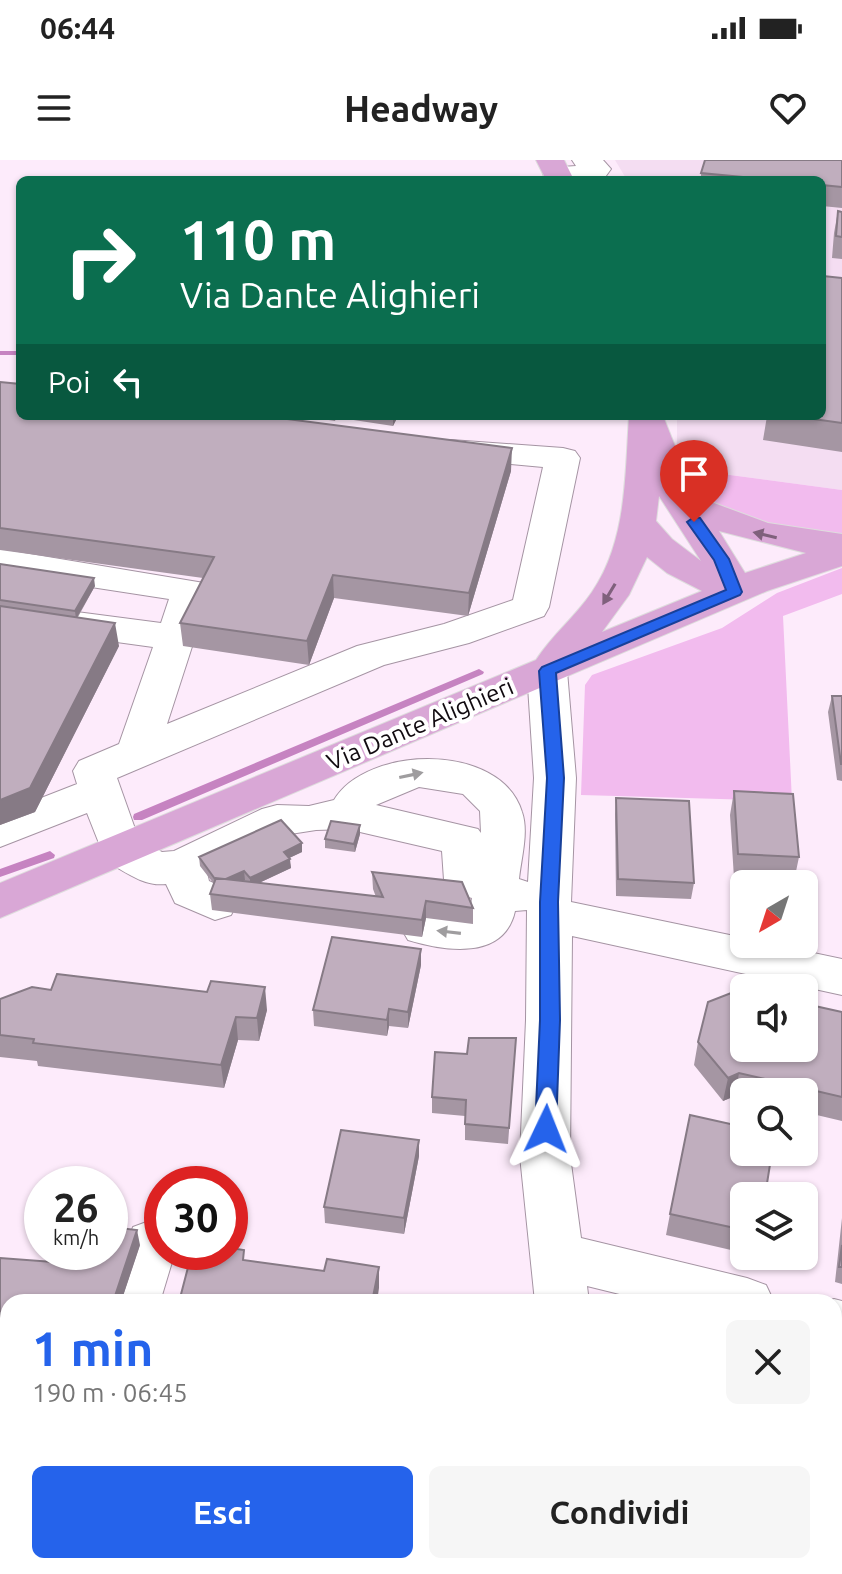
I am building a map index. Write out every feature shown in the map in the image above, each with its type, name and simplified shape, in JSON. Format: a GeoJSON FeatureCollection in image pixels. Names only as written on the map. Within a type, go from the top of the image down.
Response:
{"type":"FeatureCollection","features":[{"type":"Feature","properties":{"kind":"main road"},"geometry":{"type":"LineString","coordinates":[[547,671],[599,611],[624,568],[638,522],[648,420]]}},
{"type":"Feature","properties":{"kind":"main road"},"geometry":{"type":"LineString","coordinates":[[649,420],[664,469],[681,503],[722,559],[735,592]]}},
{"type":"Feature","properties":{"kind":"main road"},"geometry":{"type":"LineString","coordinates":[[681,503],[743,530],[799,542],[842,545]]}},
{"type":"Feature","properties":{"kind":"main road"},"geometry":{"type":"LineString","coordinates":[[638,522],[656,548],[672,561],[735,592]]}},
{"type":"Feature","properties":{"kind":"main road","name":"Via Dante Alighieri"},"geometry":{"type":"LineString","coordinates":[[0,901],[735,592],[842,553]]}},
{"type":"Feature","properties":{"kind":"street"},"geometry":{"type":"LineString","coordinates":[[556,171],[592,175],[597,169],[586,160]]}},
{"type":"Feature","properties":{"kind":"street"},"geometry":{"type":"LineString","coordinates":[[420,448],[563,458],[530,607],[455,634],[371,655],[94,771],[121,850],[157,869],[182,866],[277,820],[347,814],[463,840],[466,880],[495,891],[549,908],[842,977]]}},
{"type":"Feature","properties":{"kind":"street"},"geometry":{"type":"LineString","coordinates":[[0,561],[191,591],[137,753]]}},
{"type":"Feature","properties":{"kind":"street"},"geometry":{"type":"LineString","coordinates":[[0,614],[176,637]]}},
{"type":"Feature","properties":{"kind":"street"},"geometry":{"type":"LineString","coordinates":[[547,671],[555,778],[549,908],[550,1020],[545,1156],[559,1278],[684,1294]]}},
{"type":"Feature","properties":{"kind":"street"},"geometry":{"type":"LineString","coordinates":[[347,814],[357,797],[388,781],[419,772],[455,776],[478,784],[493,798],[501,811],[503,830],[492,916],[481,929],[461,934],[424,928]]}},
{"type":"Feature","properties":{"kind":"street"},"geometry":{"type":"LineString","coordinates":[[287,780],[303,819]]}},
{"type":"Feature","properties":{"kind":"street"},"geometry":{"type":"LineString","coordinates":[[0,831],[99,792]]}},
{"type":"Feature","properties":{"kind":"street"},"geometry":{"type":"LineString","coordinates":[[182,866],[191,891],[215,903]]}},
{"type":"Feature","properties":{"kind":"street"},"geometry":{"type":"LineString","coordinates":[[136,1294],[144,1268]]}},
{"type":"Feature","properties":{"kind":"shaded area"},"geometry":{"type":"Polygon","coordinates":[[[615,160],[842,160],[842,490],[677,468],[677,420],[826,420],[826,176],[625,176],[615,160]]]}},
{"type":"Feature","properties":{"kind":"shaded area"},"geometry":{"type":"Polygon","coordinates":[[[677,468],[842,490],[842,538],[769,531],[694,498],[677,468]]]}},
{"type":"Feature","properties":{"kind":"shaded area"},"geometry":{"type":"Polygon","coordinates":[[[842,568],[842,594],[783,616],[792,801],[581,795],[585,685],[592,675],[722,628],[777,593],[842,568]]]}},
{"type":"Feature","properties":{"kind":"building"},"geometry":{"type":"Polygon","coordinates":[[[705,160],[842,160],[842,187],[826,185],[826,176],[701,173],[705,160]]]}},
{"type":"Feature","properties":{"kind":"building"},"geometry":{"type":"Polygon","coordinates":[[[838,211],[842,212],[842,237],[836,236],[838,211]]]}},
{"type":"Feature","properties":{"kind":"building"},"geometry":{"type":"Polygon","coordinates":[[[826,276],[842,278],[842,423],[821,420],[826,420],[826,276]]]}},
{"type":"Feature","properties":{"kind":"building"},"geometry":{"type":"Polygon","coordinates":[[[0,382],[16,384],[16,420],[295,420],[512,448],[469,593],[333,575],[307,641],[180,623],[214,557],[0,528],[0,382]]]}},
{"type":"Feature","properties":{"kind":"building"},"geometry":{"type":"Polygon","coordinates":[[[0,564],[94,578],[75,611],[0,600],[0,564]]]}},
{"type":"Feature","properties":{"kind":"building"},"geometry":{"type":"Polygon","coordinates":[[[0,606],[115,623],[30,788],[0,800],[0,606]]]}},
{"type":"Feature","properties":{"kind":"building"},"geometry":{"type":"Polygon","coordinates":[[[832,696],[842,696],[842,764],[841,764],[832,696]]]}},
{"type":"Feature","properties":{"kind":"building"},"geometry":{"type":"Polygon","coordinates":[[[734,791],[793,794],[799,857],[738,854],[734,791]]]}},
{"type":"Feature","properties":{"kind":"building"},"geometry":{"type":"Polygon","coordinates":[[[616,798],[689,801],[694,883],[618,879],[616,798]]]}},
{"type":"Feature","properties":{"kind":"building"},"geometry":{"type":"Polygon","coordinates":[[[281,820],[302,843],[284,852],[290,859],[250,878],[244,871],[226,879],[215,879],[199,857],[281,820]]]}},
{"type":"Feature","properties":{"kind":"building"},"geometry":{"type":"Polygon","coordinates":[[[331,821],[360,825],[354,844],[325,839],[331,821]]]}},
{"type":"Feature","properties":{"kind":"building"},"geometry":{"type":"Polygon","coordinates":[[[372,872],[462,882],[473,908],[426,901],[422,920],[210,894],[216,878],[383,897],[372,872]]]}},
{"type":"Feature","properties":{"kind":"building"},"geometry":{"type":"Polygon","coordinates":[[[332,937],[421,949],[408,1012],[389,1009],[387,1020],[313,1010],[332,937]]]}},
{"type":"Feature","properties":{"kind":"building"},"geometry":{"type":"Polygon","coordinates":[[[57,974],[207,992],[211,981],[265,987],[257,1018],[236,1017],[221,1065],[33,1043],[34,1039],[0,1035],[0,999],[32,987],[51,990],[57,974]]]}},
{"type":"Feature","properties":{"kind":"building"},"geometry":{"type":"Polygon","coordinates":[[[730,993],[730,1062],[818,1062],[818,1007],[842,1012],[842,1097],[818,1091],[818,1078],[760,1078],[739,1073],[728,1078],[698,1042],[708,1002],[730,993]]]}},
{"type":"Feature","properties":{"kind":"building"},"geometry":{"type":"Polygon","coordinates":[[[469,1038],[516,1038],[509,1128],[465,1124],[466,1100],[432,1097],[435,1052],[467,1054],[469,1038]]]}},
{"type":"Feature","properties":{"kind":"building"},"geometry":{"type":"Polygon","coordinates":[[[690,1115],[730,1124],[730,1166],[770,1166],[767,1182],[730,1182],[730,1227],[670,1214],[690,1115]]]}},
{"type":"Feature","properties":{"kind":"building"},"geometry":{"type":"Polygon","coordinates":[[[341,1130],[419,1140],[404,1218],[324,1207],[341,1130]]]}},
{"type":"Feature","properties":{"kind":"building"},"geometry":{"type":"Polygon","coordinates":[[[128,1229],[137,1230],[128,1257],[128,1229]]]}},
{"type":"Feature","properties":{"kind":"building"},"geometry":{"type":"Polygon","coordinates":[[[0,1258],[24,1260],[24,1270],[124,1270],[116,1294],[0,1294],[0,1258]]]}},
{"type":"Feature","properties":{"kind":"building"},"geometry":{"type":"Polygon","coordinates":[[[327,1259],[379,1267],[374,1294],[181,1294],[187,1270],[248,1270],[248,1261],[324,1271],[327,1259]]]}},
{"type":"Feature","properties":{"kind":"waterway"},"geometry":{"type":"LineString","coordinates":[[0,353],[16,353]]}},
{"type":"Feature","properties":{"kind":"waterway"},"geometry":{"type":"LineString","coordinates":[[138,817],[479,672]]}},
{"type":"Feature","properties":{"kind":"waterway"},"geometry":{"type":"LineString","coordinates":[[0,873],[50,855]]}},
{"type":"Feature","properties":{"kind":"route"},"geometry":{"type":"LineString","coordinates":[[546,1129],[550,1020],[549,902],[555,778],[547,671],[735,592],[722,559],[694,522]]}}]}
